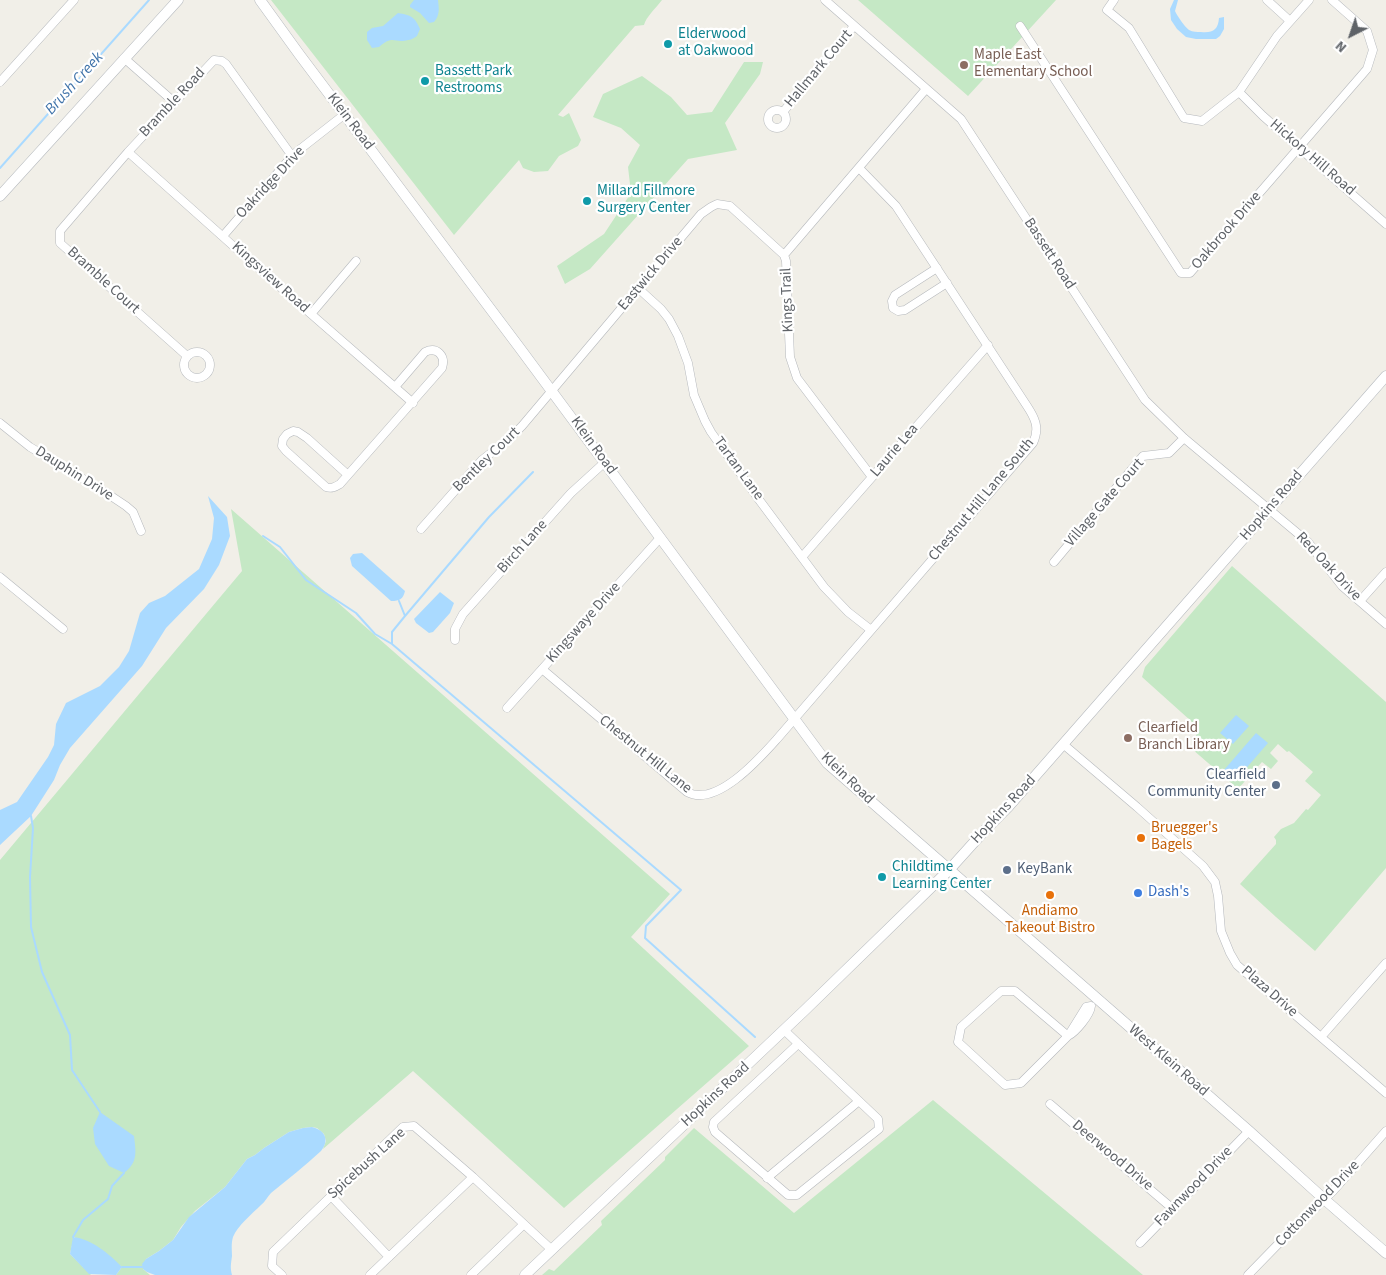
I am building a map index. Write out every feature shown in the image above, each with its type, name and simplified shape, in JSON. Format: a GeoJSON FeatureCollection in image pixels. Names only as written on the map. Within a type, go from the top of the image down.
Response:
{"type":"FeatureCollection","features":[{"type":"Feature","properties":{"kind":"street"},"geometry":{"type":"LineString","coordinates":[[0,82],[74,0]]}},
{"type":"Feature","properties":{"kind":"street"},"geometry":{"type":"LineString","coordinates":[[0,196],[178,0]]}},
{"type":"Feature","properties":{"kind":"street","name":"Klein Road"},"geometry":{"type":"LineString","coordinates":[[260,0],[827,763],[949,870]]}},
{"type":"Feature","properties":{"kind":"street","name":"Bassett Road"},"geometry":{"type":"LineString","coordinates":[[825,0],[961,119],[1145,400],[1184,438],[1269,510]]}},
{"type":"Feature","properties":{"kind":"street"},"geometry":{"type":"LineString","coordinates":[[1114,0],[1107,10],[1129,28],[1184,118],[1202,121],[1239,92],[1277,36],[1309,0]]}},
{"type":"Feature","properties":{"kind":"street"},"geometry":{"type":"LineString","coordinates":[[1267,0],[1290,21]]}},
{"type":"Feature","properties":{"kind":"street","name":"Oakbrook Drive"},"geometry":{"type":"LineString","coordinates":[[1020,26],[1181,273],[1190,273],[1367,68],[1372,50],[1367,31],[1332,0]]}},
{"type":"Feature","properties":{"kind":"street","name":"Hallmark Court"},"geometry":{"type":"LineString","coordinates":[[783,112],[854,26]]}},
{"type":"Feature","properties":{"kind":"street"},"geometry":{"type":"LineString","coordinates":[[124,58],[174,102]]}},
{"type":"Feature","properties":{"kind":"street","name":"Bramble Road"},"geometry":{"type":"LineString","coordinates":[[128,152],[210,63],[214,60],[222,60],[292,156]]}},
{"type":"Feature","properties":{"kind":"street","name":"Kings Trail"},"geometry":{"type":"LineString","coordinates":[[872,477],[808,393],[793,370],[789,349],[786,261],[784,255],[926,89]]}},
{"type":"Feature","properties":{"kind":"street","name":"Hickory Hill Road"},"geometry":{"type":"LineString","coordinates":[[1239,92],[1263,116],[1386,224]]}},
{"type":"Feature","properties":{"kind":"street","name":"Oakridge Drive"},"geometry":{"type":"LineString","coordinates":[[223,236],[292,156],[345,114]]}},
{"type":"Feature","properties":{"kind":"street","name":"Kingsview Road"},"geometry":{"type":"LineString","coordinates":[[128,152],[413,403]]}},
{"type":"Feature","properties":{"kind":"street","name":"Bramble Court"},"geometry":{"type":"LineString","coordinates":[[128,152],[60,231],[60,243],[188,356]]}},
{"type":"Feature","properties":{"kind":"street","name":"Chestnut Hill Lane South"},"geometry":{"type":"LineString","coordinates":[[794,719],[1033,443],[1037,430],[1035,419],[896,206],[859,168]]}},
{"type":"Feature","properties":{"kind":"street","name":"Eastwick Drive"},"geometry":{"type":"LineString","coordinates":[[552,391],[701,214],[710,206],[716,204],[730,206],[784,255]]}},
{"type":"Feature","properties":{"kind":"street"},"geometry":{"type":"LineString","coordinates":[[311,314],[356,261]]}},
{"type":"Feature","properties":{"kind":"street"},"geometry":{"type":"LineString","coordinates":[[936,268],[895,295],[892,301],[893,308],[898,311],[905,310],[947,283]]}},
{"type":"Feature","properties":{"kind":"street","name":"Tartan Lane"},"geometry":{"type":"LineString","coordinates":[[639,289],[661,309],[678,336],[688,363],[694,395],[711,432],[757,497],[834,599],[871,630]]}},
{"type":"Feature","properties":{"kind":"street","name":"Laurie Lea"},"geometry":{"type":"LineString","coordinates":[[802,557],[988,346]]}},
{"type":"Feature","properties":{"kind":"street"},"geometry":{"type":"LineString","coordinates":[[348,474],[298,432],[293,431],[283,439],[282,446],[286,452],[326,487],[335,487],[340,484],[413,403],[442,368],[443,356],[435,350],[425,352],[395,387]]}},
{"type":"Feature","properties":{"kind":"street","name":"Hopkins Road"},"geometry":{"type":"LineString","coordinates":[[524,1275],[784,1030],[949,870],[1008,807],[1386,376]]}},
{"type":"Feature","properties":{"kind":"street","name":"Bentley Court"},"geometry":{"type":"LineString","coordinates":[[421,529],[482,460],[509,439],[552,391]]}},
{"type":"Feature","properties":{"kind":"street","name":"Dauphin Drive"},"geometry":{"type":"LineString","coordinates":[[0,423],[30,447],[126,506],[132,512],[141,531]]}},
{"type":"Feature","properties":{"kind":"street","name":"Village Gate Court"},"geometry":{"type":"LineString","coordinates":[[1054,562],[1144,456],[1169,453],[1184,438]]}},
{"type":"Feature","properties":{"kind":"street","name":"Birch Lane"},"geometry":{"type":"LineString","coordinates":[[455,640],[455,629],[463,614],[571,493],[605,462]]}},
{"type":"Feature","properties":{"kind":"street","name":"Red Oak Drive"},"geometry":{"type":"LineString","coordinates":[[1269,510],[1308,542],[1337,580],[1386,624]]}},
{"type":"Feature","properties":{"kind":"street","name":"Kingswaye Drive"},"geometry":{"type":"LineString","coordinates":[[507,708],[660,538]]}},
{"type":"Feature","properties":{"kind":"street"},"geometry":{"type":"LineString","coordinates":[[1360,601],[1386,572]]}},
{"type":"Feature","properties":{"kind":"street"},"geometry":{"type":"LineString","coordinates":[[0,577],[63,629]]}},
{"type":"Feature","properties":{"kind":"street","name":"Chestnut Hill Lane"},"geometry":{"type":"LineString","coordinates":[[542,669],[687,792],[697,796],[718,790],[740,775],[769,748],[794,719]]}},
{"type":"Feature","properties":{"kind":"street","name":"Plaza Drive"},"geometry":{"type":"LineString","coordinates":[[1063,744],[1203,866],[1215,882],[1221,931],[1237,964],[1386,1094]]}},
{"type":"Feature","properties":{"kind":"street","name":"West Klein Road"},"geometry":{"type":"LineString","coordinates":[[949,870],[997,911],[1094,1003],[1249,1131],[1386,1253]]}},
{"type":"Feature","properties":{"kind":"street"},"geometry":{"type":"LineString","coordinates":[[1321,1037],[1386,963]]}},
{"type":"Feature","properties":{"kind":"street"},"geometry":{"type":"LineString","coordinates":[[1068,1036],[1015,991],[1001,991],[961,1026],[958,1042],[1005,1085],[1020,1083],[1068,1036],[1074,1034],[1094,1003]]}},
{"type":"Feature","properties":{"kind":"street"},"geometry":{"type":"LineString","coordinates":[[784,1030],[878,1119],[879,1129],[797,1195],[788,1195],[715,1132],[713,1127],[714,1122],[798,1044]]}},
{"type":"Feature","properties":{"kind":"street"},"geometry":{"type":"LineString","coordinates":[[767,1178],[859,1101]]}},
{"type":"Feature","properties":{"kind":"street","name":"Deerwood Drive"},"geometry":{"type":"LineString","coordinates":[[1050,1104],[1173,1209]]}},
{"type":"Feature","properties":{"kind":"street","name":"Spicebush Lane"},"geometry":{"type":"LineString","coordinates":[[282,1275],[272,1266],[273,1252],[404,1127],[414,1126],[552,1250]]}},
{"type":"Feature","properties":{"kind":"street","name":"Fawnwood Drive"},"geometry":{"type":"LineString","coordinates":[[1140,1243],[1249,1131]]}},
{"type":"Feature","properties":{"kind":"street","name":"Cottonwood Drive"},"geometry":{"type":"LineString","coordinates":[[1248,1275],[1324,1199],[1386,1131]]}},
{"type":"Feature","properties":{"kind":"street"},"geometry":{"type":"LineString","coordinates":[[370,1275],[473,1177]]}},
{"type":"Feature","properties":{"kind":"street"},"geometry":{"type":"LineString","coordinates":[[331,1196],[389,1257]]}},
{"type":"Feature","properties":{"kind":"street"},"geometry":{"type":"LineString","coordinates":[[471,1275],[524,1224]]}},
{"type":"Feature","properties":{"kind":"green space"},"geometry":{"type":"Polygon","coordinates":[[[271,0],[662,0],[644,25],[635,26],[558,115],[563,117],[569,113],[581,140],[578,146],[559,156],[548,171],[534,172],[523,168],[519,160],[454,235],[271,0]]]}},
{"type":"Feature","properties":{"kind":"green space","name":"Maple East Elementary School"},"geometry":{"type":"Polygon","coordinates":[[[858,0],[1056,0],[968,96],[858,0]]]}},
{"type":"Feature","properties":{"kind":"green space"},"geometry":{"type":"Polygon","coordinates":[[[744,62],[763,62],[760,74],[725,123],[737,150],[688,159],[590,269],[565,284],[557,266],[604,234],[631,193],[628,167],[640,145],[621,128],[593,117],[603,94],[642,76],[671,97],[687,115],[712,112],[744,62]]]}},
{"type":"Feature","properties":{"kind":"green space"},"geometry":{"type":"Polygon","coordinates":[[[231,509],[670,894],[631,937],[749,1046],[564,1208],[413,1071],[323,1149],[326,1141],[324,1134],[317,1128],[303,1128],[289,1132],[247,1159],[225,1187],[195,1211],[173,1240],[146,1259],[143,1269],[150,1275],[116,1275],[122,1267],[74,1237],[70,1254],[91,1275],[0,1275],[0,860],[242,571],[231,509]]]}},
{"type":"Feature","properties":{"kind":"green space"},"geometry":{"type":"Polygon","coordinates":[[[1232,566],[1386,702],[1386,868],[1315,951],[1240,884],[1276,844],[1274,837],[1281,829],[1294,823],[1321,795],[1305,781],[1313,772],[1278,744],[1270,753],[1278,761],[1271,769],[1262,762],[1238,789],[1192,749],[1196,734],[1194,724],[1142,677],[1145,667],[1232,566]]]}},
{"type":"Feature","properties":{"kind":"green space"},"geometry":{"type":"Polygon","coordinates":[[[933,1100],[1143,1275],[542,1275],[549,1269],[554,1271],[602,1225],[601,1221],[665,1160],[665,1157],[694,1128],[794,1213],[933,1100]]]}},
{"type":"Feature","properties":{"kind":"water"},"geometry":{"type":"Polygon","coordinates":[[[414,0],[438,0],[439,9],[434,22],[429,23],[420,13],[410,7],[414,0]]]}},
{"type":"Feature","properties":{"kind":"water"},"geometry":{"type":"Polygon","coordinates":[[[1174,0],[1178,0],[1176,13],[1190,31],[1212,31],[1216,28],[1219,18],[1224,17],[1224,29],[1220,36],[1216,39],[1186,37],[1171,20],[1170,9],[1174,0]]]}},
{"type":"Feature","properties":{"kind":"water"},"geometry":{"type":"Polygon","coordinates":[[[398,13],[414,19],[420,29],[417,36],[403,41],[391,40],[379,47],[372,48],[367,40],[367,32],[372,28],[383,26],[398,13]]]}},
{"type":"Feature","properties":{"kind":"water"},"geometry":{"type":"Polygon","coordinates":[[[208,496],[227,517],[230,536],[219,565],[204,589],[166,628],[142,666],[70,748],[54,780],[31,816],[0,845],[0,810],[17,802],[48,757],[54,745],[56,724],[66,703],[100,686],[119,667],[129,651],[140,613],[149,603],[165,596],[199,569],[212,539],[214,518],[208,496]]]}},
{"type":"Feature","properties":{"kind":"water"},"geometry":{"type":"Polygon","coordinates":[[[362,553],[405,591],[401,599],[391,601],[352,566],[350,558],[353,554],[362,553]]]}},
{"type":"Feature","properties":{"kind":"water"},"geometry":{"type":"Polygon","coordinates":[[[440,592],[454,603],[450,613],[433,632],[429,633],[416,623],[414,619],[440,592]]]}},
{"type":"Feature","properties":{"kind":"water"},"geometry":{"type":"Polygon","coordinates":[[[1236,715],[1249,726],[1233,744],[1220,733],[1236,715]]]}},
{"type":"Feature","properties":{"kind":"water"},"geometry":{"type":"Polygon","coordinates":[[[1256,733],[1268,743],[1236,780],[1224,770],[1256,733]]]}},
{"type":"Feature","properties":{"kind":"water"},"geometry":{"type":"Polygon","coordinates":[[[100,1112],[134,1136],[134,1161],[124,1173],[109,1166],[95,1144],[93,1128],[100,1112]]]}},
{"type":"Feature","properties":{"kind":"water"},"geometry":{"type":"Polygon","coordinates":[[[312,1127],[320,1130],[325,1136],[324,1147],[271,1193],[238,1228],[232,1242],[232,1275],[155,1275],[143,1269],[142,1264],[146,1259],[173,1240],[189,1217],[225,1187],[247,1159],[289,1132],[312,1127]]]}},
{"type":"Feature","properties":{"kind":"water"},"geometry":{"type":"Polygon","coordinates":[[[73,1237],[93,1244],[106,1252],[122,1267],[116,1275],[89,1274],[70,1254],[73,1237]]]}},
{"type":"Feature","properties":{"kind":"waterway","name":"Brush Creek"},"geometry":{"type":"LineString","coordinates":[[0,168],[149,0]]}},
{"type":"Feature","properties":{"kind":"waterway"},"geometry":{"type":"LineString","coordinates":[[533,472],[489,517],[405,616],[392,632],[392,644],[681,890],[646,926],[645,938],[755,1037]]}},
{"type":"Feature","properties":{"kind":"waterway"},"geometry":{"type":"LineString","coordinates":[[263,536],[280,547],[306,580],[356,613],[375,634],[392,644]]}},
{"type":"Feature","properties":{"kind":"waterway"},"geometry":{"type":"LineString","coordinates":[[399,601],[405,616]]}},
{"type":"Feature","properties":{"kind":"waterway"},"geometry":{"type":"LineString","coordinates":[[31,816],[33,828],[30,877],[31,927],[42,972],[70,1035],[72,1070],[100,1112]]}},
{"type":"Feature","properties":{"kind":"waterway"},"geometry":{"type":"LineString","coordinates":[[73,1237],[83,1220],[108,1199],[112,1186],[124,1173]]}},
{"type":"Feature","properties":{"kind":"waterway"},"geometry":{"type":"LineString","coordinates":[[122,1267],[142,1267]]}},
{"type":"Feature","properties":{"kind":"place","name":"Elderwood at Oakwood"},"geometry":{"type":"Point","coordinates":[668,44]}},
{"type":"Feature","properties":{"kind":"place","name":"Maple East Elementary School"},"geometry":{"type":"Point","coordinates":[964,65]}},
{"type":"Feature","properties":{"kind":"place","name":"Bassett Park Restrooms"},"geometry":{"type":"Point","coordinates":[425,81]}},
{"type":"Feature","properties":{"kind":"place","name":"Millard Fillmore Surgery Center"},"geometry":{"type":"Point","coordinates":[587,201]}},
{"type":"Feature","properties":{"kind":"place","name":"Clearfield Branch Library"},"geometry":{"type":"Point","coordinates":[1128,738]}},
{"type":"Feature","properties":{"kind":"place","name":"Clearfield Community Center"},"geometry":{"type":"Point","coordinates":[1276,785]}},
{"type":"Feature","properties":{"kind":"place","name":"Bruegger's Bagels"},"geometry":{"type":"Point","coordinates":[1141,838]}},
{"type":"Feature","properties":{"kind":"place","name":"KeyBank"},"geometry":{"type":"Point","coordinates":[1007,870]}},
{"type":"Feature","properties":{"kind":"place","name":"Childtime Learning Center"},"geometry":{"type":"Point","coordinates":[882,877]}},
{"type":"Feature","properties":{"kind":"place","name":"Dash's"},"geometry":{"type":"Point","coordinates":[1138,893]}},
{"type":"Feature","properties":{"kind":"place","name":"Andiamo Takeout Bistro"},"geometry":{"type":"Point","coordinates":[1050,895]}}]}
